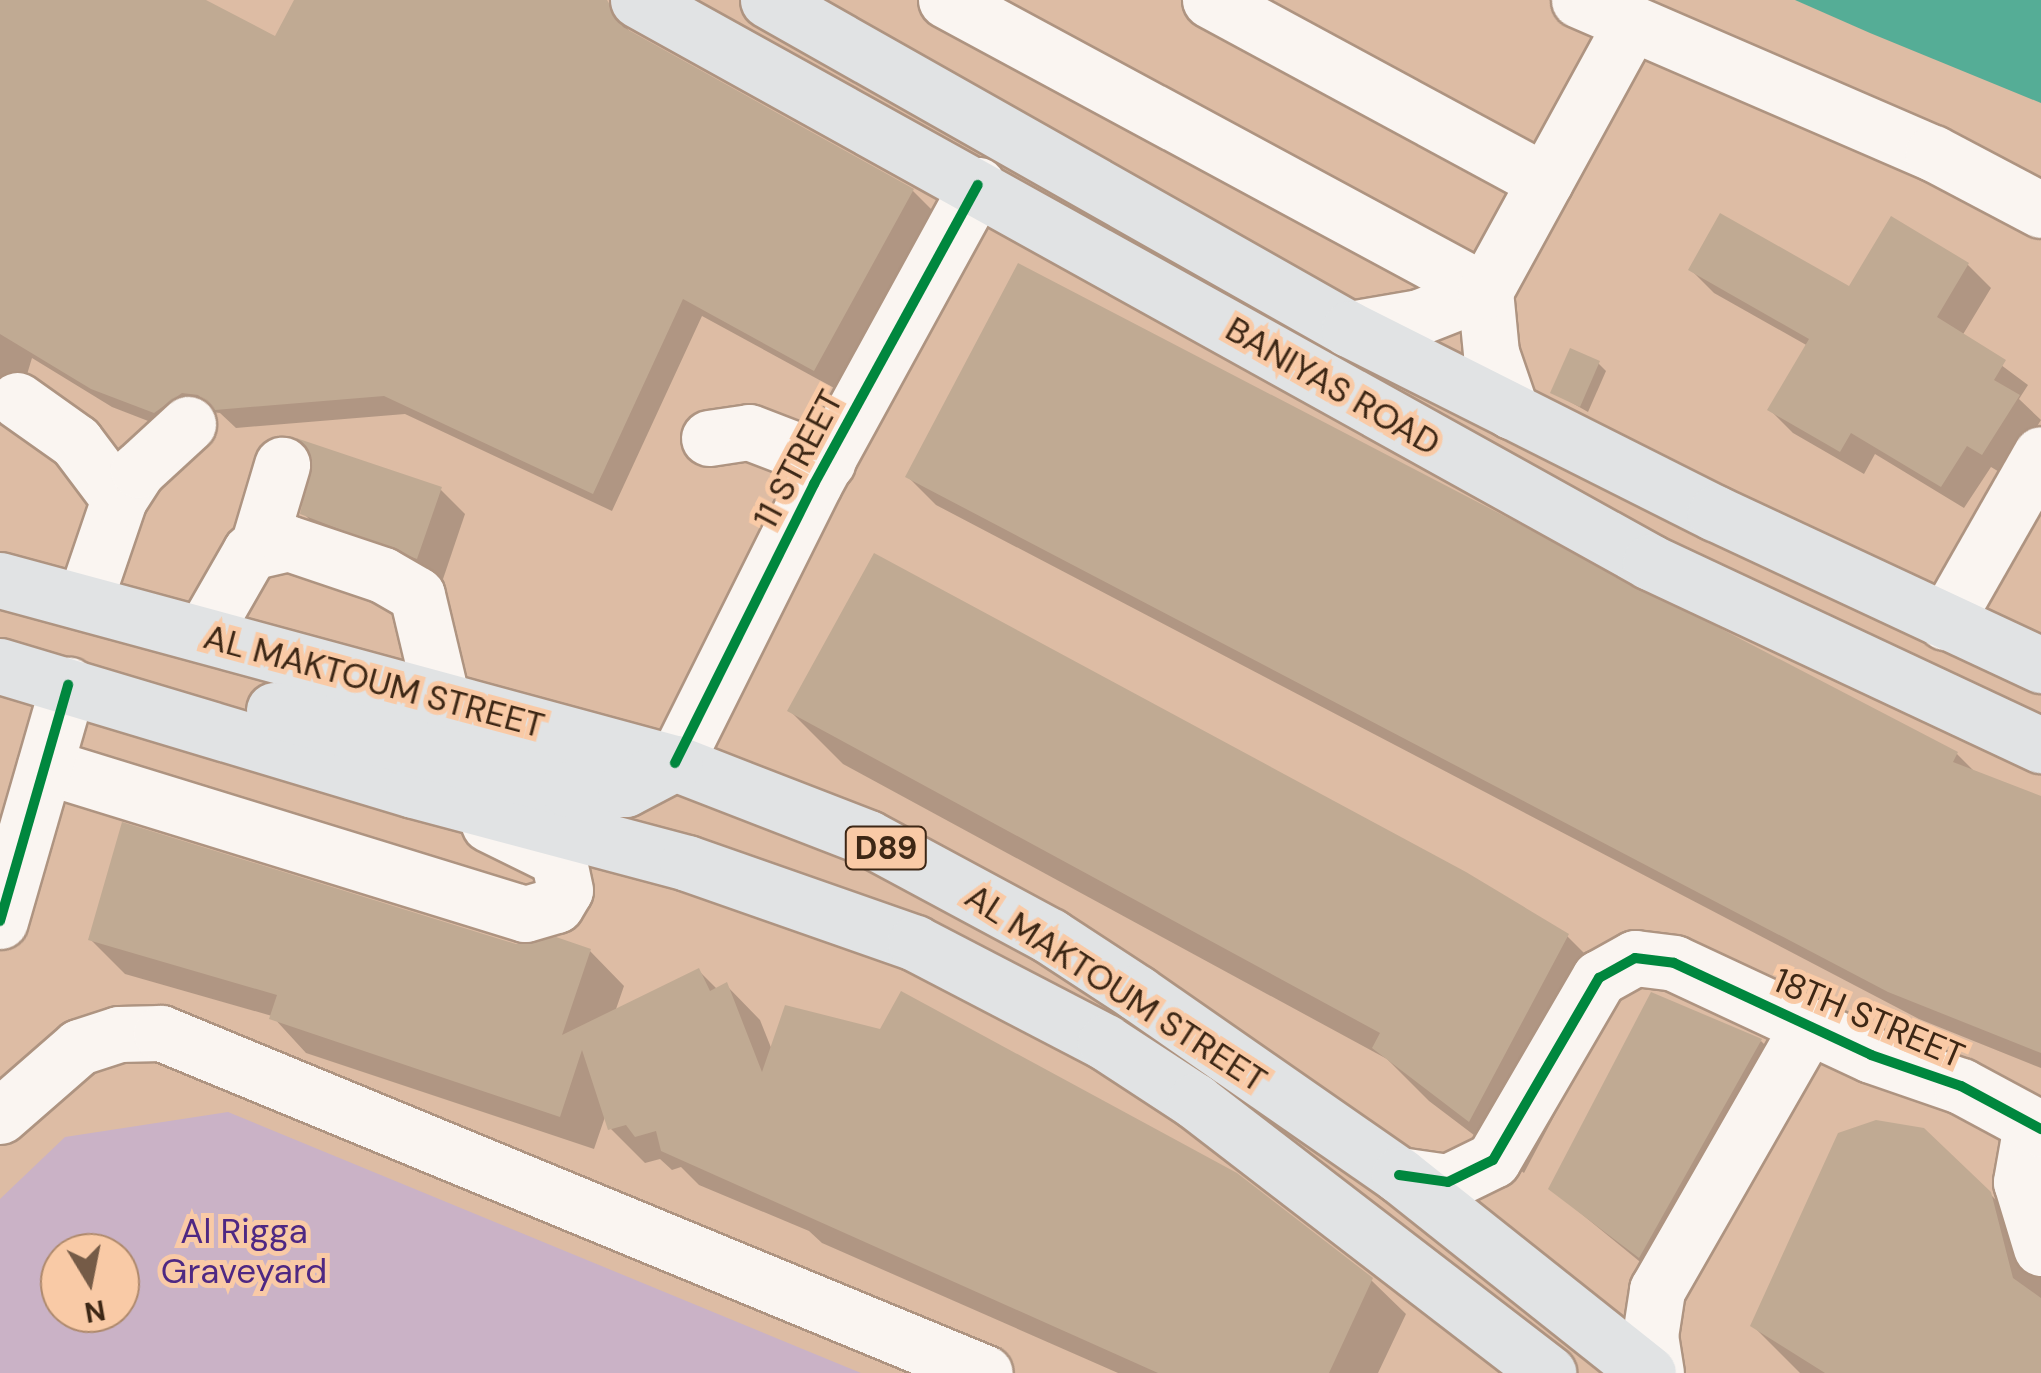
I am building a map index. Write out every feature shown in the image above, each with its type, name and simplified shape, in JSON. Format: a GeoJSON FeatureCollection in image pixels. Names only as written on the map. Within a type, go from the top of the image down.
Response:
{"type":"FeatureCollection","features":[{"type":"Feature","properties":{"kind":"main road","name":"BANIYAS ROAD"},"geometry":{"type":"LineString","coordinates":[[638,0],[978,185],[1633,552],[1972,716],[2041,745]]}},
{"type":"Feature","properties":{"kind":"main road","name":"BANIYAS ROAD"},"geometry":{"type":"LineString","coordinates":[[768,0],[1349,329],[1945,622],[2041,665]]}},
{"type":"Feature","properties":{"kind":"main road","name":"AL MAKTOUM STREET"},"geometry":{"type":"LineString","coordinates":[[0,580],[675,762],[868,838],[960,885],[1137,993],[1399,1175],[1648,1373]]}},
{"type":"Feature","properties":{"kind":"main road","name":"AL MAKTOUM STREET"},"geometry":{"type":"LineString","coordinates":[[0,666],[413,790],[816,904],[1012,990],[1195,1101],[1548,1373]]}},
{"type":"Feature","properties":{"kind":"main road"},"geometry":{"type":"LineString","coordinates":[[68,684],[154,686],[221,696],[568,788],[625,789],[675,762]]}},
{"type":"Feature","properties":{"kind":"main road"},"geometry":{"type":"LineString","coordinates":[[1972,716],[2041,726]]}},
{"type":"Feature","properties":{"kind":"street"},"geometry":{"type":"LineString","coordinates":[[946,0],[1485,291]]}},
{"type":"Feature","properties":{"kind":"street"},"geometry":{"type":"LineString","coordinates":[[1210,0],[1545,181]]}},
{"type":"Feature","properties":{"kind":"street"},"geometry":{"type":"LineString","coordinates":[[1579,0],[1630,26],[1933,153],[2041,210]]}},
{"type":"Feature","properties":{"kind":"street"},"geometry":{"type":"LineString","coordinates":[[1512,411],[1490,353],[1485,291],[1630,26]]}},
{"type":"Feature","properties":{"kind":"street","name":"11 STREET"},"geometry":{"type":"LineString","coordinates":[[675,762],[820,473],[978,185]]}},
{"type":"Feature","properties":{"kind":"street"},"geometry":{"type":"LineString","coordinates":[[1349,329],[1418,317],[1485,291]]}},
{"type":"Feature","properties":{"kind":"street"},"geometry":{"type":"LineString","coordinates":[[17,400],[76,442],[119,499]]}},
{"type":"Feature","properties":{"kind":"street"},"geometry":{"type":"LineString","coordinates":[[84,602],[119,499],[138,470],[188,424]]}},
{"type":"Feature","properties":{"kind":"street"},"geometry":{"type":"LineString","coordinates":[[1945,622],[2041,454]]}},
{"type":"Feature","properties":{"kind":"street"},"geometry":{"type":"LineString","coordinates":[[714,455],[767,472],[820,473]]}},
{"type":"Feature","properties":{"kind":"street"},"geometry":{"type":"LineString","coordinates":[[204,634],[257,549],[282,465]]}},
{"type":"Feature","properties":{"kind":"street"},"geometry":{"type":"LineString","coordinates":[[257,549],[288,543],[408,587],[417,595],[442,700]]}},
{"type":"Feature","properties":{"kind":"street"},"geometry":{"type":"LineString","coordinates":[[0,921],[68,684]]}},
{"type":"Feature","properties":{"kind":"street"},"geometry":{"type":"LineString","coordinates":[[46,766],[525,914],[556,905],[565,890],[558,858],[413,790]]}},
{"type":"Feature","properties":{"kind":"street","name":"18TH STREET"},"geometry":{"type":"LineString","coordinates":[[1399,1175],[1448,1182],[1493,1160],[1600,978],[1635,958],[1674,963],[1809,1025],[1961,1086],[2036,1127]]}},
{"type":"Feature","properties":{"kind":"street"},"geometry":{"type":"LineString","coordinates":[[1656,1373],[1650,1336],[1657,1290],[1809,1025]]}},
{"type":"Feature","properties":{"kind":"street"},"geometry":{"type":"LineString","coordinates":[[0,1116],[79,1048],[119,1034],[162,1033],[985,1373]]}},
{"type":"Feature","properties":{"kind":"street"},"geometry":{"type":"LineString","coordinates":[[2036,1127],[2021,1182],[2041,1248]]}},
{"type":"Feature","properties":{"kind":"green space","name":"Al Rigga Graveyard"},"geometry":{"type":"Polygon","coordinates":[[[228,1112],[861,1373],[0,1373],[0,1199],[65,1137],[228,1112]]]}},
{"type":"Feature","properties":{"kind":"water"},"geometry":{"type":"Polygon","coordinates":[[[1795,0],[2041,0],[2041,103],[1870,33],[1795,0]]]}},
{"type":"Feature","properties":{"kind":"building"},"geometry":{"type":"Polygon","coordinates":[[[0,0],[206,0],[275,36],[294,0],[607,0],[623,27],[914,189],[814,371],[683,299],[593,494],[384,396],[215,410],[198,395],[182,393],[154,413],[91,389],[0,334],[0,0]]]}},
{"type":"Feature","properties":{"kind":"building"},"geometry":{"type":"Polygon","coordinates":[[[1720,213],[1849,286],[1891,216],[1969,263],[1937,317],[2006,360],[1994,380],[2020,395],[1982,455],[1967,446],[1941,487],[1851,433],[1840,452],[1767,410],[1809,339],[1688,270],[1720,213]]]}},
{"type":"Feature","properties":{"kind":"building"},"geometry":{"type":"Polygon","coordinates":[[[1018,263],[1958,752],[1953,762],[2041,796],[2041,1053],[1888,992],[905,477],[1018,263]]]}},
{"type":"Feature","properties":{"kind":"building"},"geometry":{"type":"Polygon","coordinates":[[[1570,348],[1600,361],[1580,407],[1550,393],[1570,348]]]}},
{"type":"Feature","properties":{"kind":"building"},"geometry":{"type":"Polygon","coordinates":[[[296,438],[442,487],[417,559],[300,514],[312,459],[296,438]]]}},
{"type":"Feature","properties":{"kind":"building"},"geometry":{"type":"Polygon","coordinates":[[[874,553],[1466,872],[1569,934],[1469,1122],[1372,1048],[1380,1033],[787,711],[874,553]]]}},
{"type":"Feature","properties":{"kind":"building"},"geometry":{"type":"Polygon","coordinates":[[[122,822],[516,944],[556,937],[591,949],[562,1035],[699,968],[710,991],[727,982],[762,1072],[785,1005],[880,1029],[901,991],[1237,1173],[1373,1278],[1329,1373],[1158,1373],[661,1151],[656,1131],[635,1137],[626,1125],[608,1130],[582,1050],[560,1117],[269,1019],[277,995],[88,940],[122,822]]]}},
{"type":"Feature","properties":{"kind":"building"},"geometry":{"type":"Polygon","coordinates":[[[1651,992],[1762,1039],[1639,1258],[1548,1189],[1651,992]]]}},
{"type":"Feature","properties":{"kind":"building"},"geometry":{"type":"Polygon","coordinates":[[[1876,1120],[1924,1128],[1991,1192],[2013,1278],[2041,1298],[2041,1373],[1825,1373],[1750,1326],[1838,1133],[1876,1120]]]}},
{"type":"Feature","properties":{"kind":"cycle path"},"geometry":{"type":"LineString","coordinates":[[675,763],[814,484],[978,185]]}},
{"type":"Feature","properties":{"kind":"cycle path"},"geometry":{"type":"LineString","coordinates":[[0,921],[68,685]]}},
{"type":"Feature","properties":{"kind":"cycle path"},"geometry":{"type":"LineString","coordinates":[[1399,1175],[1448,1182],[1493,1160],[1599,978],[1635,958],[1674,963],[1871,1055],[1961,1086],[2041,1129]]}}]}
